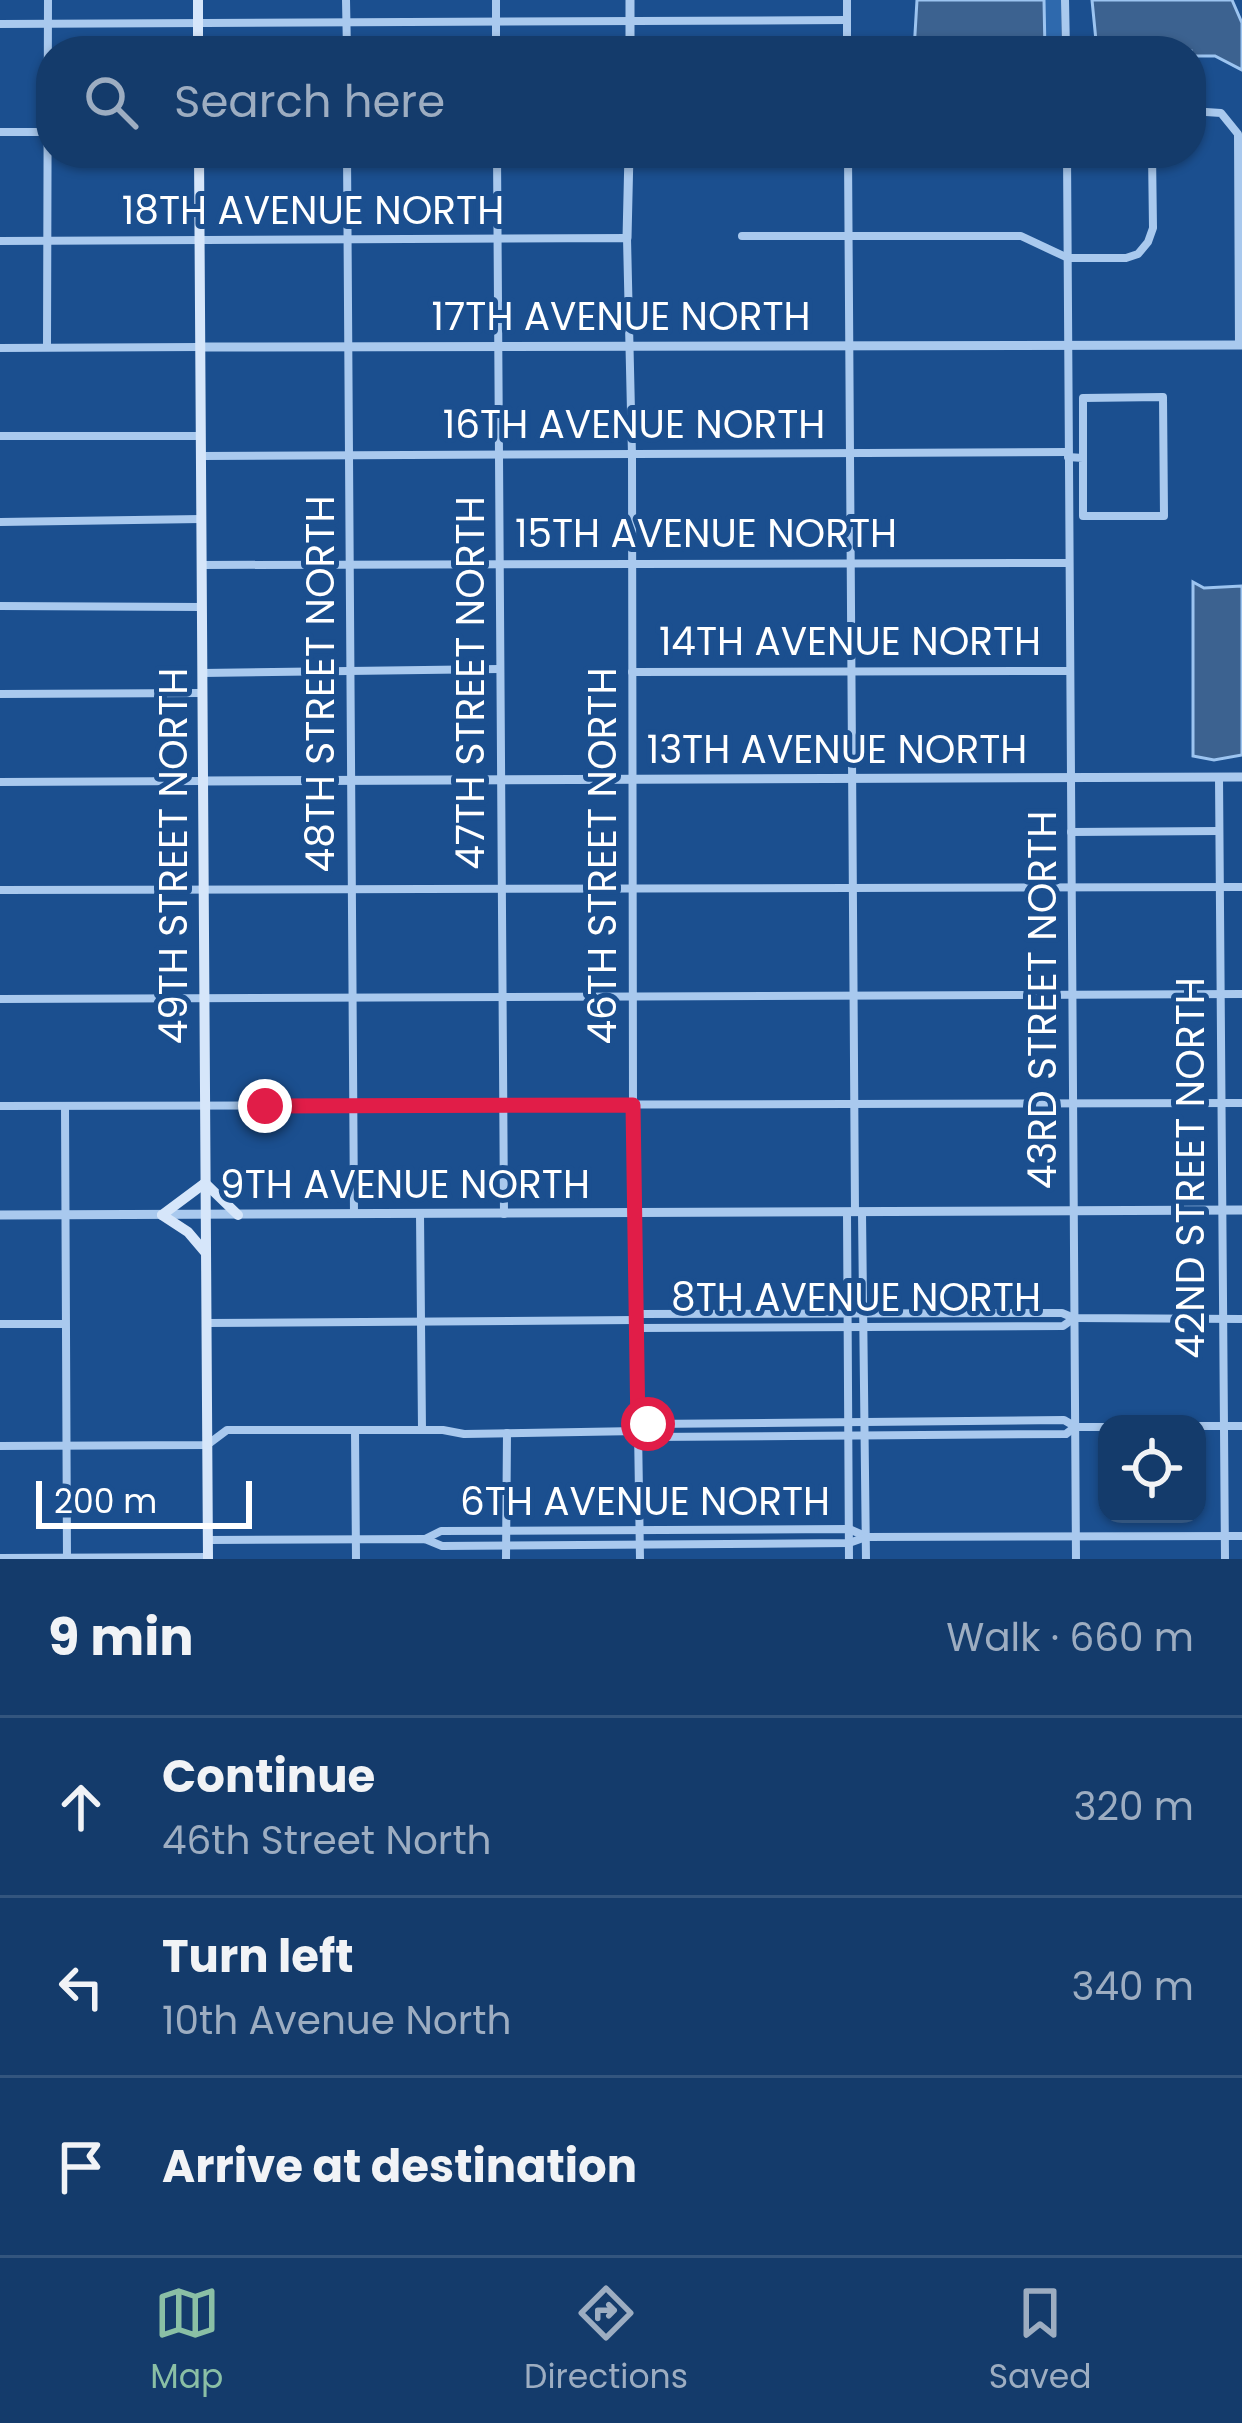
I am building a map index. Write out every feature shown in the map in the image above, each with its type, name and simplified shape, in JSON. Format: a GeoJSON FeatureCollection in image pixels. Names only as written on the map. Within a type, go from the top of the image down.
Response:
{"type":"FeatureCollection","features":[{"type":"Feature","properties":{"kind":"main road"},"geometry":{"type":"LineString","coordinates":[[198,0],[198,36]]}},
{"type":"Feature","properties":{"kind":"main road","name":"49TH STREET NORTH"},"geometry":{"type":"LineString","coordinates":[[199,168],[208,1558]]}},
{"type":"Feature","properties":{"kind":"main road"},"geometry":{"type":"LineString","coordinates":[[206,1253],[188,1232],[162,1215],[205,1184],[238,1215]]}},
{"type":"Feature","properties":{"kind":"street"},"geometry":{"type":"LineString","coordinates":[[48,0],[48,36]]}},
{"type":"Feature","properties":{"kind":"street"},"geometry":{"type":"LineString","coordinates":[[346,0],[346,36]]}},
{"type":"Feature","properties":{"kind":"street"},"geometry":{"type":"LineString","coordinates":[[496,0],[496,36]]}},
{"type":"Feature","properties":{"kind":"street"},"geometry":{"type":"LineString","coordinates":[[630,0],[630,36]]}},
{"type":"Feature","properties":{"kind":"street"},"geometry":{"type":"LineString","coordinates":[[847,0],[847,36]]}},
{"type":"Feature","properties":{"kind":"street"},"geometry":{"type":"LineString","coordinates":[[1065,0],[1066,36]]}},
{"type":"Feature","properties":{"kind":"street"},"geometry":{"type":"LineString","coordinates":[[0,25],[847,20]]}},
{"type":"Feature","properties":{"kind":"street"},"geometry":{"type":"LineString","coordinates":[[1206,112],[1221,113],[1238,134],[1241,345]]}},
{"type":"Feature","properties":{"kind":"street"},"geometry":{"type":"LineString","coordinates":[[0,132],[36,132]]}},
{"type":"Feature","properties":{"kind":"street"},"geometry":{"type":"LineString","coordinates":[[47,347],[49,168]]}},
{"type":"Feature","properties":{"kind":"street","name":"48TH STREET NORTH"},"geometry":{"type":"LineString","coordinates":[[347,168],[354,1214]]}},
{"type":"Feature","properties":{"kind":"street","name":"47TH STREET NORTH"},"geometry":{"type":"LineString","coordinates":[[497,168],[504,1214]]}},
{"type":"Feature","properties":{"kind":"street","name":"46TH STREET NORTH"},"geometry":{"type":"LineString","coordinates":[[629,168],[640,1559]]}},
{"type":"Feature","properties":{"kind":"street"},"geometry":{"type":"LineString","coordinates":[[848,168],[855,1213],[849,1312],[849,1559]]}},
{"type":"Feature","properties":{"kind":"street","name":"43RD STREET NORTH"},"geometry":{"type":"LineString","coordinates":[[1067,168],[1076,1559]]}},
{"type":"Feature","properties":{"kind":"street"},"geometry":{"type":"LineString","coordinates":[[742,236],[1021,236],[1068,258],[1126,258],[1138,254],[1153,227],[1152,168]]}},
{"type":"Feature","properties":{"kind":"street","name":"18TH AVENUE NORTH"},"geometry":{"type":"LineString","coordinates":[[0,241],[627,238]]}},
{"type":"Feature","properties":{"kind":"street","name":"17TH AVENUE NORTH"},"geometry":{"type":"LineString","coordinates":[[0,348],[1241,345]]}},
{"type":"Feature","properties":{"kind":"street"},"geometry":{"type":"LineString","coordinates":[[1083,398],[1163,398],[1164,516],[1083,516],[1083,458],[1083,398]]}},
{"type":"Feature","properties":{"kind":"street"},"geometry":{"type":"LineString","coordinates":[[0,436],[200,436]]}},
{"type":"Feature","properties":{"kind":"street","name":"16TH AVENUE NORTH"},"geometry":{"type":"LineString","coordinates":[[201,456],[498,452],[1083,458]]}},
{"type":"Feature","properties":{"kind":"street"},"geometry":{"type":"LineString","coordinates":[[0,522],[201,519]]}},
{"type":"Feature","properties":{"kind":"street","name":"15TH AVENUE NORTH"},"geometry":{"type":"LineString","coordinates":[[201,565],[1067,563]]}},
{"type":"Feature","properties":{"kind":"street"},"geometry":{"type":"LineString","coordinates":[[0,606],[202,607]]}},
{"type":"Feature","properties":{"kind":"street"},"geometry":{"type":"LineString","coordinates":[[202,673],[499,669]]}},
{"type":"Feature","properties":{"kind":"street","name":"14TH AVENUE NORTH"},"geometry":{"type":"LineString","coordinates":[[632,672],[1068,670]]}},
{"type":"Feature","properties":{"kind":"street"},"geometry":{"type":"LineString","coordinates":[[0,694],[202,693]]}},
{"type":"Feature","properties":{"kind":"street","name":"42ND STREET NORTH"},"geometry":{"type":"LineString","coordinates":[[1219,777],[1225,1559]]}},
{"type":"Feature","properties":{"kind":"street","name":"13TH AVENUE NORTH"},"geometry":{"type":"LineString","coordinates":[[0,782],[1242,777]]}},
{"type":"Feature","properties":{"kind":"street"},"geometry":{"type":"LineString","coordinates":[[1071,832],[1220,831]]}},
{"type":"Feature","properties":{"kind":"street"},"geometry":{"type":"LineString","coordinates":[[0,890],[1242,887]]}},
{"type":"Feature","properties":{"kind":"street"},"geometry":{"type":"LineString","coordinates":[[0,999],[1242,994]]}},
{"type":"Feature","properties":{"kind":"street"},"geometry":{"type":"LineString","coordinates":[[0,1106],[1242,1102]]}},
{"type":"Feature","properties":{"kind":"street"},"geometry":{"type":"LineString","coordinates":[[65,1106],[67,1558]]}},
{"type":"Feature","properties":{"kind":"street","name":"9TH AVENUE NORTH"},"geometry":{"type":"LineString","coordinates":[[0,1215],[1242,1210]]}},
{"type":"Feature","properties":{"kind":"street"},"geometry":{"type":"LineString","coordinates":[[855,1213],[864,1312],[866,1559]]}},
{"type":"Feature","properties":{"kind":"street"},"geometry":{"type":"LineString","coordinates":[[420,1214],[422,1430]]}},
{"type":"Feature","properties":{"kind":"street","name":"8TH AVENUE NORTH"},"geometry":{"type":"LineString","coordinates":[[206,1323],[636,1321],[849,1312],[1242,1319]]}},
{"type":"Feature","properties":{"kind":"street","name":"8TH AVENUE NORTH"},"geometry":{"type":"LineString","coordinates":[[636,1321],[1063,1326],[1074,1318]]}},
{"type":"Feature","properties":{"kind":"street"},"geometry":{"type":"LineString","coordinates":[[0,1324],[65,1324]]}},
{"type":"Feature","properties":{"kind":"street"},"geometry":{"type":"LineString","coordinates":[[638,1431],[648,1424],[865,1421],[1064,1420],[1076,1426],[1098,1426]]}},
{"type":"Feature","properties":{"kind":"street"},"geometry":{"type":"LineString","coordinates":[[0,1446],[207,1445],[226,1430],[638,1431],[648,1437],[1066,1434],[1076,1426]]}},
{"type":"Feature","properties":{"kind":"street"},"geometry":{"type":"LineString","coordinates":[[1206,1426],[1242,1426]]}},
{"type":"Feature","properties":{"kind":"street"},"geometry":{"type":"LineString","coordinates":[[355,1430],[356,1559]]}},
{"type":"Feature","properties":{"kind":"street"},"geometry":{"type":"LineString","coordinates":[[506,1559],[507,1433]]}},
{"type":"Feature","properties":{"kind":"street","name":"6TH AVENUE NORTH"},"geometry":{"type":"LineString","coordinates":[[425,1539],[441,1532],[640,1529],[849,1529],[866,1537]]}},
{"type":"Feature","properties":{"kind":"street","name":"6TH AVENUE NORTH"},"geometry":{"type":"LineString","coordinates":[[207,1540],[425,1539],[442,1546],[506,1546],[849,1543],[866,1537],[1242,1535]]}},
{"type":"Feature","properties":{"kind":"street"},"geometry":{"type":"LineString","coordinates":[[0,1558],[208,1558]]}},
{"type":"Feature","properties":{"kind":"shaded area"},"geometry":{"type":"Polygon","coordinates":[[[917,0],[1044,0],[1045,36],[915,36],[917,0]]]}},
{"type":"Feature","properties":{"kind":"shaded area"},"geometry":{"type":"Polygon","coordinates":[[[1044,0],[1061,0],[1061,36],[1045,36],[1044,0]]]}},
{"type":"Feature","properties":{"kind":"shaded area"},"geometry":{"type":"Polygon","coordinates":[[[1092,0],[1232,0],[1242,23],[1242,70],[1206,56],[1206,36],[1096,36],[1092,0]]]}},
{"type":"Feature","properties":{"kind":"shaded area"},"geometry":{"type":"Polygon","coordinates":[[[1193,582],[1204,588],[1242,586],[1242,755],[1214,760],[1193,756],[1193,582]]]}},
{"type":"Feature","properties":{"kind":"route"},"geometry":{"type":"LineString","coordinates":[[265,1106],[633,1105],[638,1431],[648,1424]]}}]}
